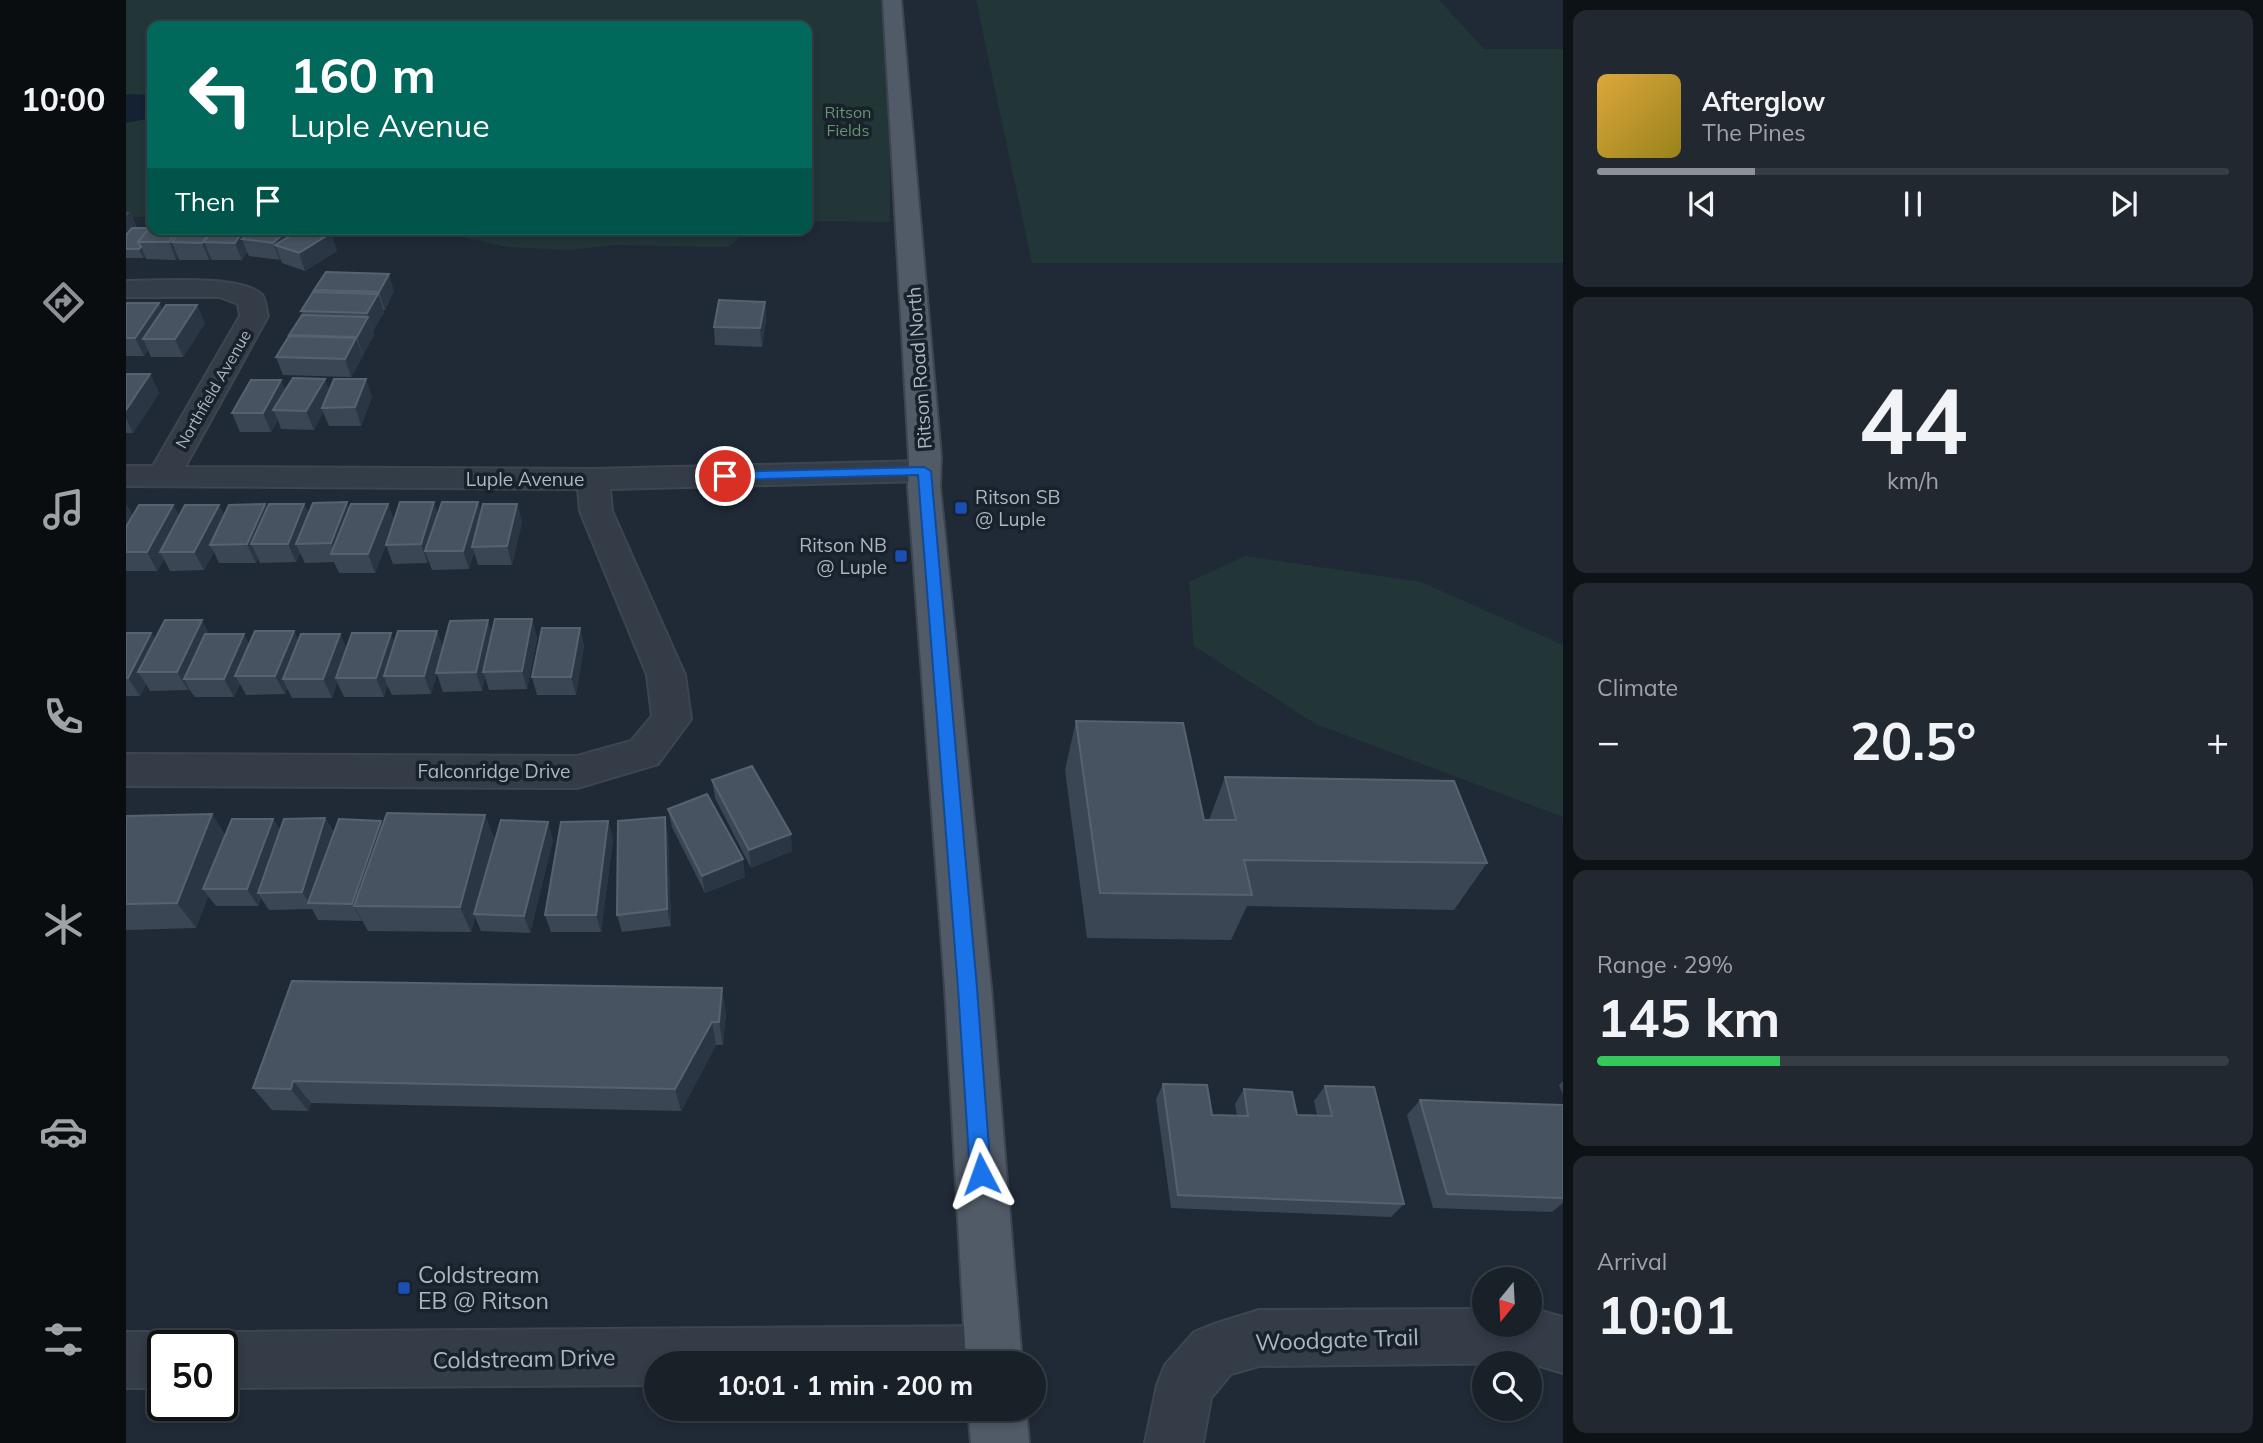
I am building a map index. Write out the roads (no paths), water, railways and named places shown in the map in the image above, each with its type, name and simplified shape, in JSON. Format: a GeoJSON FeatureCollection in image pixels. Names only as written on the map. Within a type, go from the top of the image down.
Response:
{"type":"FeatureCollection","features":[{"type":"Feature","properties":{"kind":"main road","name":"Ritson Road North"},"geometry":{"type":"LineString","coordinates":[[892,0],[924,471],[968,988],[993,1351]]}},
{"type":"Feature","properties":{"kind":"main road"},"geometry":{"type":"LineString","coordinates":[[998,1421],[1000,1443]]}},
{"type":"Feature","properties":{"kind":"street","name":"Northfield Avenue"},"geometry":{"type":"LineString","coordinates":[[126,289],[223,289],[251,299],[254,316],[163,477]]}},
{"type":"Feature","properties":{"kind":"street","name":"Luple Avenue"},"geometry":{"type":"LineString","coordinates":[[126,477],[593,479],[924,471]]}},
{"type":"Feature","properties":{"kind":"street","name":"Falconridge Drive"},"geometry":{"type":"LineString","coordinates":[[126,770],[577,772],[645,753],[672,719],[666,675],[596,511],[593,479]]}},
{"type":"Feature","properties":{"kind":"street","name":"Woodgate Trail"},"geometry":{"type":"LineString","coordinates":[[1174,1443],[1185,1385],[1214,1352],[1259,1338],[1532,1336],[1563,1345]]}},
{"type":"Feature","properties":{"kind":"street","name":"Coldstream Drive"},"geometry":{"type":"LineString","coordinates":[[238,1360],[644,1359]]}},
{"type":"Feature","properties":{"kind":"street"},"geometry":{"type":"LineString","coordinates":[[126,1360],[147,1360]]}},
{"type":"Feature","properties":{"kind":"water"},"geometry":{"type":"Polygon","coordinates":[[[126,94],[147,95],[147,119],[126,123],[126,94]]]}},
{"type":"Feature","properties":{"kind":"place","name":"Ritson SB @ Luple"},"geometry":{"type":"Point","coordinates":[961,508]}},
{"type":"Feature","properties":{"kind":"place","name":"Ritson NB @ Luple"},"geometry":{"type":"Point","coordinates":[901,556]}},
{"type":"Feature","properties":{"kind":"place","name":"Coldstream EB @ Ritson"},"geometry":{"type":"Point","coordinates":[404,1288]}},
{"type":"Feature","properties":{"kind":"park label","name":"Ritson Fields"},"geometry":{"type":"Point","coordinates":[848,121]}}]}
